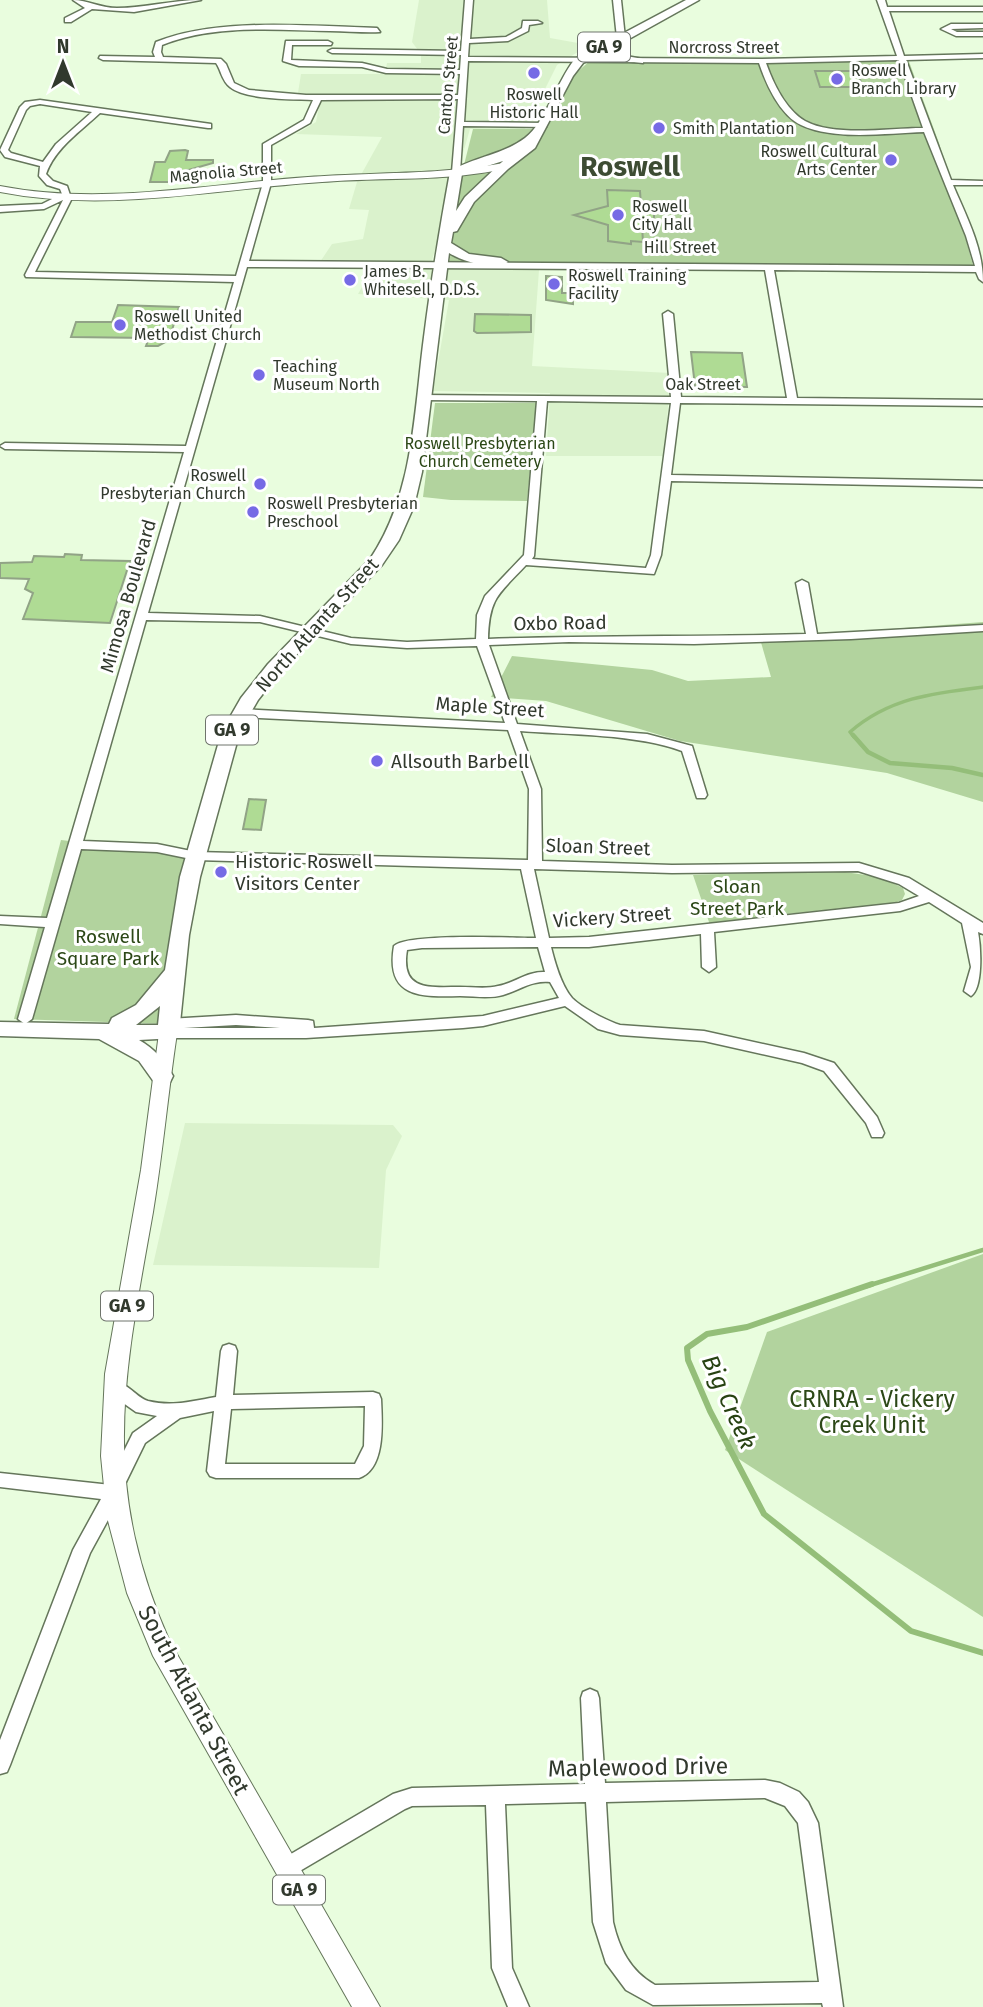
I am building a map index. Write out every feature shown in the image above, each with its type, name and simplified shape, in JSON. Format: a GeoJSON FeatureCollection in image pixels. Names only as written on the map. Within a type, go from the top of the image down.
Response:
{"type":"FeatureCollection","features":[{"type":"Feature","properties":{"kind":"highway","name":"GA 9"},"geometry":{"type":"LineString","coordinates":[[456,172],[502,157],[531,140],[543,125],[568,75],[579,61],[694,0]]}},
{"type":"Feature","properties":{"kind":"highway"},"geometry":{"type":"LineString","coordinates":[[604,47],[611,57],[639,61]]}},
{"type":"Feature","properties":{"kind":"highway","name":"GA 9"},"geometry":{"type":"LineString","coordinates":[[445,241],[469,201],[504,166],[531,145],[531,140]]}},
{"type":"Feature","properties":{"kind":"highway","name":"North Atlanta Street"},"geometry":{"type":"LineString","coordinates":[[168,1029],[185,900],[225,748],[241,713],[274,668],[376,562],[401,518],[412,484],[456,172]]}},
{"type":"Feature","properties":{"kind":"highway"},"geometry":{"type":"LineString","coordinates":[[445,241],[465,257],[500,262]]}},
{"type":"Feature","properties":{"kind":"highway"},"geometry":{"type":"LineString","coordinates":[[118,1023],[139,1015],[161,993],[174,972]]}},
{"type":"Feature","properties":{"kind":"highway"},"geometry":{"type":"LineString","coordinates":[[0,1018],[118,1023],[168,1029]]}},
{"type":"Feature","properties":{"kind":"highway"},"geometry":{"type":"LineString","coordinates":[[0,1029],[168,1029]]}},
{"type":"Feature","properties":{"kind":"highway"},"geometry":{"type":"LineString","coordinates":[[79,1031],[112,1037],[136,1048],[148,1055],[162,1076]]}},
{"type":"Feature","properties":{"kind":"main road","name":"Magnolia Street"},"geometry":{"type":"LineString","coordinates":[[0,189],[62,200],[267,183],[456,172],[504,166]]}},
{"type":"Feature","properties":{"kind":"main road"},"geometry":{"type":"LineString","coordinates":[[228,187],[253,190],[263,199]]}},
{"type":"Feature","properties":{"kind":"main road","name":"South Atlanta Street"},"geometry":{"type":"LineString","coordinates":[[168,1029],[115,1388],[114,1491],[129,1566],[153,1630],[175,1676],[367,2007]]}},
{"type":"Feature","properties":{"kind":"street"},"geometry":{"type":"LineString","coordinates":[[77,0],[89,8],[117,9],[197,0]]}},
{"type":"Feature","properties":{"kind":"street","name":"Canton Street"},"geometry":{"type":"LineString","coordinates":[[456,172],[469,0]]}},
{"type":"Feature","properties":{"kind":"street"},"geometry":{"type":"LineString","coordinates":[[617,0],[621,38]]}},
{"type":"Feature","properties":{"kind":"street"},"geometry":{"type":"LineString","coordinates":[[881,0],[928,132],[970,236],[983,279]]}},
{"type":"Feature","properties":{"kind":"street"},"geometry":{"type":"LineString","coordinates":[[970,0],[979,9],[983,26],[951,26],[945,29],[951,33],[983,34]]}},
{"type":"Feature","properties":{"kind":"street"},"geometry":{"type":"LineString","coordinates":[[68,20],[89,8]]}},
{"type":"Feature","properties":{"kind":"street"},"geometry":{"type":"LineString","coordinates":[[884,9],[979,9]]}},
{"type":"Feature","properties":{"kind":"street"},"geometry":{"type":"LineString","coordinates":[[466,41],[508,39],[525,29],[526,23],[538,23]]}},
{"type":"Feature","properties":{"kind":"street"},"geometry":{"type":"LineString","coordinates":[[330,65],[332,51],[328,43],[332,29]]}},
{"type":"Feature","properties":{"kind":"street"},"geometry":{"type":"LineString","coordinates":[[160,59],[157,52],[159,44],[186,35],[254,30],[377,30]]}},
{"type":"Feature","properties":{"kind":"street"},"geometry":{"type":"LineString","coordinates":[[485,56],[486,41]]}},
{"type":"Feature","properties":{"kind":"street"},"geometry":{"type":"LineString","coordinates":[[328,43],[289,43],[287,61],[302,65],[374,65],[386,71],[465,72]]}},
{"type":"Feature","properties":{"kind":"street","name":"Norcross Street"},"geometry":{"type":"LineString","coordinates":[[332,51],[579,61],[762,61],[983,56]]}},
{"type":"Feature","properties":{"kind":"street"},"geometry":{"type":"LineString","coordinates":[[103,58],[218,61],[233,87],[250,93],[318,97],[463,97]]}},
{"type":"Feature","properties":{"kind":"street"},"geometry":{"type":"LineString","coordinates":[[762,61],[771,83],[798,120],[819,129],[928,132]]}},
{"type":"Feature","properties":{"kind":"street","name":"Mimosa Boulevard"},"geometry":{"type":"LineString","coordinates":[[26,1019],[263,199],[267,183],[267,144],[307,121],[318,97]]}},
{"type":"Feature","properties":{"kind":"street"},"geometry":{"type":"LineString","coordinates":[[45,165],[8,155],[4,150],[23,109],[28,104],[40,102],[208,126]]}},
{"type":"Feature","properties":{"kind":"street"},"geometry":{"type":"LineString","coordinates":[[62,200],[53,194],[56,191],[54,185],[42,174],[45,165],[59,146],[98,111]]}},
{"type":"Feature","properties":{"kind":"street"},"geometry":{"type":"LineString","coordinates":[[461,124],[543,125]]}},
{"type":"Feature","properties":{"kind":"street"},"geometry":{"type":"LineString","coordinates":[[948,183],[983,183]]}},
{"type":"Feature","properties":{"kind":"street"},"geometry":{"type":"LineString","coordinates":[[0,209],[44,206],[62,200]]}},
{"type":"Feature","properties":{"kind":"street"},"geometry":{"type":"LineString","coordinates":[[62,200],[29,275],[239,279]]}},
{"type":"Feature","properties":{"kind":"street","name":"Hill Street"},"geometry":{"type":"LineString","coordinates":[[461,265],[500,262],[838,262],[898,267]]}},
{"type":"Feature","properties":{"kind":"street","name":"Hill Street"},"geometry":{"type":"LineString","coordinates":[[243,264],[981,269]]}},
{"type":"Feature","properties":{"kind":"street"},"geometry":{"type":"LineString","coordinates":[[769,268],[792,400]]}},
{"type":"Feature","properties":{"kind":"street"},"geometry":{"type":"LineString","coordinates":[[526,562],[650,572],[655,561],[676,399],[668,314]]}},
{"type":"Feature","properties":{"kind":"street","name":"Oak Street"},"geometry":{"type":"LineString","coordinates":[[424,397],[983,403]]}},
{"type":"Feature","properties":{"kind":"street"},"geometry":{"type":"LineString","coordinates":[[542,398],[529,556],[491,596],[483,615],[482,643],[535,789],[530,864],[543,942],[553,977],[567,1001],[603,1025],[620,1030],[704,1036],[804,1058],[829,1067],[835,1071],[872,1121],[877,1133]]}},
{"type":"Feature","properties":{"kind":"street"},"geometry":{"type":"LineString","coordinates":[[5,446],[190,449]]}},
{"type":"Feature","properties":{"kind":"street"},"geometry":{"type":"LineString","coordinates":[[667,478],[983,484]]}},
{"type":"Feature","properties":{"kind":"street"},"geometry":{"type":"LineString","coordinates":[[802,583],[812,637]]}},
{"type":"Feature","properties":{"kind":"street","name":"Oxbo Road"},"geometry":{"type":"LineString","coordinates":[[141,616],[260,619],[351,641],[379,644],[569,639],[694,641],[983,628]]}},
{"type":"Feature","properties":{"kind":"street","name":"Maple Street"},"geometry":{"type":"LineString","coordinates":[[241,713],[512,727],[647,738],[682,746],[688,750],[701,795]]}},
{"type":"Feature","properties":{"kind":"street","name":"Sloan Street"},"geometry":{"type":"LineString","coordinates":[[76,845],[157,848],[196,856],[722,870],[843,865],[888,874],[932,896],[983,929]]}},
{"type":"Feature","properties":{"kind":"street","name":"Vickery Street"},"geometry":{"type":"LineString","coordinates":[[553,977],[536,976],[500,991],[423,992],[412,987],[400,973],[397,963],[401,946],[589,942],[900,907],[932,896]]}},
{"type":"Feature","properties":{"kind":"street"},"geometry":{"type":"LineString","coordinates":[[0,920],[53,923]]}},
{"type":"Feature","properties":{"kind":"street"},"geometry":{"type":"LineString","coordinates":[[970,922],[978,967],[971,991]]}},
{"type":"Feature","properties":{"kind":"street"},"geometry":{"type":"LineString","coordinates":[[707,928],[709,967]]}},
{"type":"Feature","properties":{"kind":"street"},"geometry":{"type":"LineString","coordinates":[[168,1029],[263,1034],[483,1021],[567,1001]]}},
{"type":"Feature","properties":{"kind":"street"},"geometry":{"type":"LineString","coordinates":[[115,1388],[142,1407],[176,1412],[224,1402],[373,1399],[373,1446],[370,1459],[359,1471],[216,1471],[224,1402],[229,1351]]}},
{"type":"Feature","properties":{"kind":"street"},"geometry":{"type":"LineString","coordinates":[[1,1762],[82,1550],[139,1438],[176,1412]]}},
{"type":"Feature","properties":{"kind":"street"},"geometry":{"type":"LineString","coordinates":[[0,1480],[114,1491]]}},
{"type":"Feature","properties":{"kind":"street"},"geometry":{"type":"LineString","coordinates":[[590,1698],[603,1922],[612,1954],[631,1981],[653,1995],[832,2000]]}},
{"type":"Feature","properties":{"kind":"street","name":"Maplewood Drive"},"geometry":{"type":"LineString","coordinates":[[286,1868],[400,1801],[426,1795],[765,1789],[782,1792],[796,1800],[808,1823],[832,2000]]}},
{"type":"Feature","properties":{"kind":"street"},"geometry":{"type":"LineString","coordinates":[[495,1794],[501,1960],[505,1979],[519,2007]]}},
{"type":"Feature","properties":{"kind":"shaded area"},"geometry":{"type":"Polygon","coordinates":[[[419,0],[547,0],[550,38],[589,45],[557,65],[525,129],[470,129],[430,267],[539,270],[532,366],[670,373],[665,456],[546,456],[550,393],[433,391],[449,300],[358,294],[376,263],[320,262],[332,244],[363,239],[369,210],[349,209],[357,182],[382,137],[296,134],[316,122],[321,96],[298,93],[301,74],[385,74],[387,63],[421,63],[421,54],[412,42],[419,0]]]}},
{"type":"Feature","properties":{"kind":"shaded area"},"geometry":{"type":"Polygon","coordinates":[[[185,1123],[393,1125],[402,1136],[386,1170],[379,1268],[153,1265],[185,1123]]]}},
{"type":"Feature","properties":{"kind":"green space"},"geometry":{"type":"Polygon","coordinates":[[[907,56],[939,143],[974,269],[449,265],[462,173],[473,129],[542,129],[560,107],[569,79],[591,60],[907,56]]]}},
{"type":"Feature","properties":{"kind":"green space","name":"Roswell Presbyterian Church Cemetery"},"geometry":{"type":"Polygon","coordinates":[[[435,403],[537,403],[527,501],[423,497],[435,403]]]}},
{"type":"Feature","properties":{"kind":"green space"},"geometry":{"type":"Polygon","coordinates":[[[983,622],[983,802],[887,773],[680,741],[546,701],[491,697],[512,656],[652,670],[688,681],[771,677],[760,639],[983,622]]]}},
{"type":"Feature","properties":{"kind":"green space","name":"Roswell Square Park"},"geometry":{"type":"Polygon","coordinates":[[[61,840],[196,856],[168,1024],[14,1019],[61,840]]]}},
{"type":"Feature","properties":{"kind":"green space","name":"Sloan Street Park"},"geometry":{"type":"Polygon","coordinates":[[[831,870],[879,877],[903,888],[905,894],[902,900],[895,903],[767,916],[710,925],[693,875],[831,870]]]}},
{"type":"Feature","properties":{"kind":"green space","name":"CRNRA - Vickery Creek Unit"},"geometry":{"type":"Polygon","coordinates":[[[983,1254],[983,1617],[725,1450],[767,1332],[983,1254]]]}},
{"type":"Feature","properties":{"kind":"building","name":"Roswell Branch Library"},"geometry":{"type":"Polygon","coordinates":[[[815,71],[858,71],[862,87],[820,87],[815,71]]]}},
{"type":"Feature","properties":{"kind":"building"},"geometry":{"type":"Polygon","coordinates":[[[170,151],[188,151],[186,160],[213,160],[213,163],[174,174],[169,182],[150,182],[155,162],[165,162],[170,151]]]}},
{"type":"Feature","properties":{"kind":"building","name":"Roswell City Hall"},"geometry":{"type":"Polygon","coordinates":[[[607,190],[640,191],[641,206],[654,211],[654,222],[647,222],[647,226],[642,226],[643,242],[631,241],[631,244],[608,241],[608,225],[574,215],[608,206],[607,190]]]}},
{"type":"Feature","properties":{"kind":"building","name":"Roswell Training Facility"},"geometry":{"type":"Polygon","coordinates":[[[546,276],[562,277],[562,293],[573,293],[573,304],[546,300],[546,276]]]}},
{"type":"Feature","properties":{"kind":"building","name":"Roswell United Methodist Church"},"geometry":{"type":"Polygon","coordinates":[[[118,305],[179,307],[169,340],[158,346],[146,346],[149,338],[71,337],[76,322],[112,322],[118,305]]]}},
{"type":"Feature","properties":{"kind":"building"},"geometry":{"type":"Polygon","coordinates":[[[475,314],[531,315],[531,332],[477,333],[474,331],[475,314]]]}},
{"type":"Feature","properties":{"kind":"building"},"geometry":{"type":"Polygon","coordinates":[[[691,352],[742,353],[747,387],[695,386],[691,352]]]}},
{"type":"Feature","properties":{"kind":"building"},"geometry":{"type":"Polygon","coordinates":[[[65,554],[82,555],[81,560],[130,561],[110,623],[23,619],[33,593],[25,589],[29,579],[0,578],[0,563],[32,562],[34,556],[64,557],[65,554]]]}},
{"type":"Feature","properties":{"kind":"building"},"geometry":{"type":"Polygon","coordinates":[[[249,799],[266,800],[261,830],[243,829],[249,799]]]}},
{"type":"Feature","properties":{"kind":"waterway","name":"Big Creek"},"geometry":{"type":"LineString","coordinates":[[854,737],[850,732],[880,711],[896,704],[929,695],[983,687]]}},
{"type":"Feature","properties":{"kind":"waterway","name":"Big Creek"},"geometry":{"type":"LineString","coordinates":[[853,735],[868,752],[890,763],[952,768],[983,775]]}},
{"type":"Feature","properties":{"kind":"waterway","name":"Big Creek"},"geometry":{"type":"LineString","coordinates":[[867,1286],[983,1250]]}},
{"type":"Feature","properties":{"kind":"waterway","name":"Big Creek"},"geometry":{"type":"LineString","coordinates":[[872,1284],[747,1327],[707,1334],[687,1348],[688,1360],[710,1411],[764,1514],[911,1631],[983,1653]]}},
{"type":"Feature","properties":{"kind":"place","name":"Roswell Historic Hall"},"geometry":{"type":"Point","coordinates":[534,73]}},
{"type":"Feature","properties":{"kind":"place","name":"Roswell Branch Library"},"geometry":{"type":"Point","coordinates":[837,79]}},
{"type":"Feature","properties":{"kind":"place","name":"Smith Plantation"},"geometry":{"type":"Point","coordinates":[659,128]}},
{"type":"Feature","properties":{"kind":"place","name":"Roswell Cultural Arts Center"},"geometry":{"type":"Point","coordinates":[891,160]}},
{"type":"Feature","properties":{"kind":"place","name":"Roswell City Hall"},"geometry":{"type":"Point","coordinates":[618,215]}},
{"type":"Feature","properties":{"kind":"place","name":"James B. Whitesell, D.D.S."},"geometry":{"type":"Point","coordinates":[350,280]}},
{"type":"Feature","properties":{"kind":"place","name":"Roswell Training Facility"},"geometry":{"type":"Point","coordinates":[554,284]}},
{"type":"Feature","properties":{"kind":"place","name":"Roswell United Methodist Church"},"geometry":{"type":"Point","coordinates":[120,325]}},
{"type":"Feature","properties":{"kind":"place","name":"Teaching Museum North"},"geometry":{"type":"Point","coordinates":[259,375]}},
{"type":"Feature","properties":{"kind":"place","name":"Roswell Presbyterian Church"},"geometry":{"type":"Point","coordinates":[260,484]}},
{"type":"Feature","properties":{"kind":"place","name":"Roswell Presbyterian Preschool"},"geometry":{"type":"Point","coordinates":[253,512]}},
{"type":"Feature","properties":{"kind":"place","name":"Allsouth Barbell"},"geometry":{"type":"Point","coordinates":[377,761]}},
{"type":"Feature","properties":{"kind":"place","name":"Historic Roswell Visitors Center"},"geometry":{"type":"Point","coordinates":[221,872]}},
{"type":"Feature","properties":{"kind":"district","name":"Roswell"},"geometry":{"type":"Point","coordinates":[630,166]}}]}
